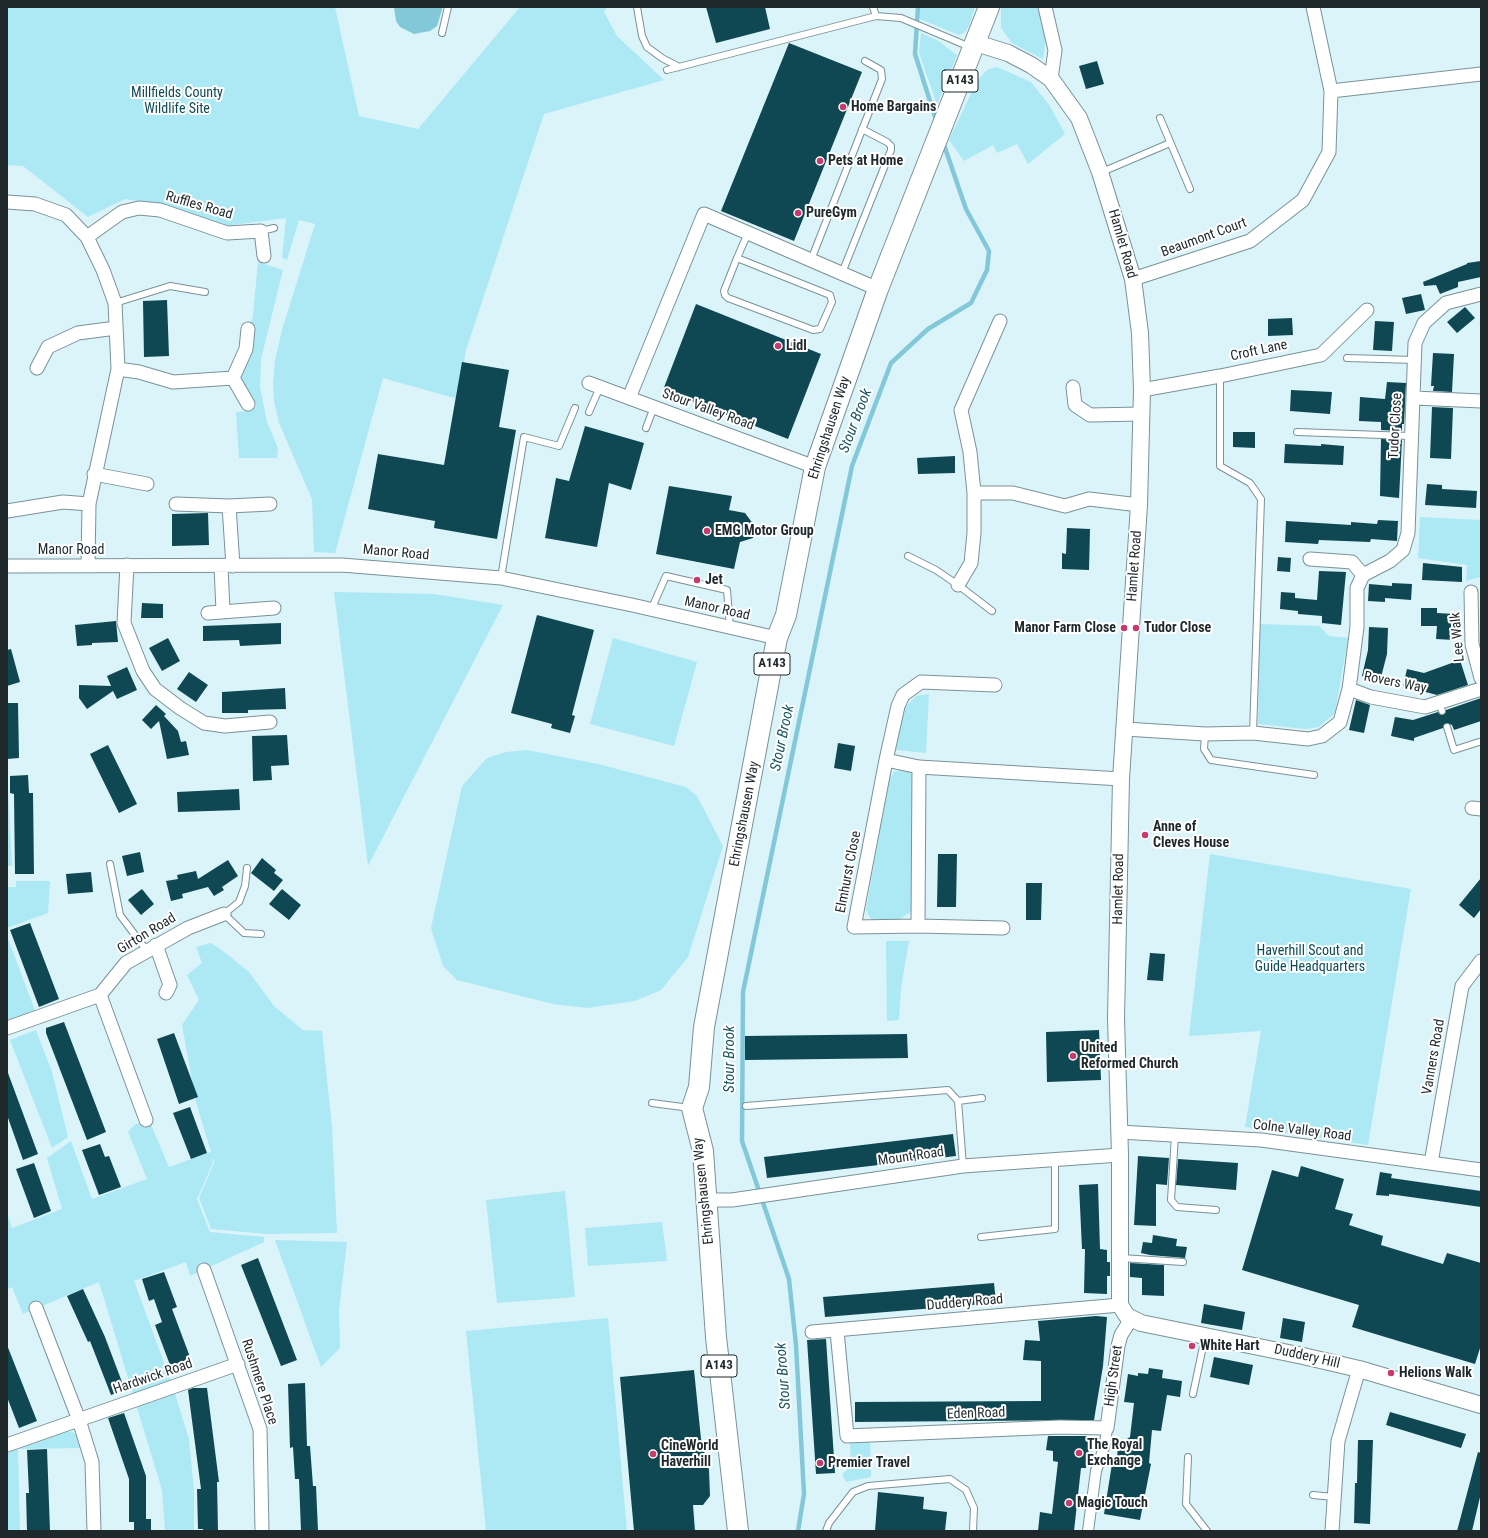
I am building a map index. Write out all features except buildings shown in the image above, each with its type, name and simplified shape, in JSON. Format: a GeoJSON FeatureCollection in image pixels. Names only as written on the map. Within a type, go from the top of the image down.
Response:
{"type":"FeatureCollection","features":[{"type":"Feature","properties":{"kind":"main road","name":"A143"},"geometry":{"type":"LineString","coordinates":[[974,46],[989,7]]}},
{"type":"Feature","properties":{"kind":"main road","name":"Ehringshausen Way"},"geometry":{"type":"LineString","coordinates":[[738,1531],[716,1337],[708,1200],[703,1151],[692,1108],[699,1087],[704,1028],[777,638],[786,615],[815,467],[878,289],[974,46]]}},
{"type":"Feature","properties":{"kind":"street"},"geometry":{"type":"LineString","coordinates":[[1045,7],[1055,50],[1051,79]]}},
{"type":"Feature","properties":{"kind":"street","name":"Beaumont Court"},"geometry":{"type":"LineString","coordinates":[[1133,279],[1250,241],[1303,200],[1329,152],[1331,91],[1313,7]]}},
{"type":"Feature","properties":{"kind":"street","name":"Hamlet Road"},"geometry":{"type":"LineString","coordinates":[[974,46],[1008,53],[1031,64],[1051,79],[1079,118],[1100,172],[1133,279],[1140,333],[1142,390],[1139,505],[1121,779],[1116,1018],[1120,1155]]}},
{"type":"Feature","properties":{"kind":"street"},"geometry":{"type":"LineString","coordinates":[[1331,91],[1481,74]]}},
{"type":"Feature","properties":{"kind":"street"},"geometry":{"type":"LineString","coordinates":[[7,202],[35,204],[66,215],[87,237],[103,270],[115,303],[118,369],[88,504],[88,566]]}},
{"type":"Feature","properties":{"kind":"street","name":"Ruffles Road"},"geometry":{"type":"LineString","coordinates":[[87,237],[122,212],[139,208],[160,210],[227,233],[267,229],[264,256]]}},
{"type":"Feature","properties":{"kind":"street"},"geometry":{"type":"LineString","coordinates":[[629,398],[704,214],[878,289]]}},
{"type":"Feature","properties":{"kind":"street","name":"Tudor Close"},"geometry":{"type":"LineString","coordinates":[[1363,575],[1390,561],[1403,550],[1408,533],[1410,436],[1414,398],[1415,344],[1424,323],[1446,303],[1481,294]]}},
{"type":"Feature","properties":{"kind":"street","name":"Croft Lane"},"geometry":{"type":"LineString","coordinates":[[1142,390],[1220,376],[1321,355],[1367,310]]}},
{"type":"Feature","properties":{"kind":"street"},"geometry":{"type":"LineString","coordinates":[[958,585],[971,563],[974,533],[974,493],[970,452],[961,410],[1000,321]]}},
{"type":"Feature","properties":{"kind":"street"},"geometry":{"type":"LineString","coordinates":[[37,368],[48,347],[78,333],[116,328]]}},
{"type":"Feature","properties":{"kind":"street"},"geometry":{"type":"LineString","coordinates":[[233,378],[246,349],[248,329]]}},
{"type":"Feature","properties":{"kind":"street"},"geometry":{"type":"LineString","coordinates":[[118,369],[139,372],[173,382],[233,378]]}},
{"type":"Feature","properties":{"kind":"street"},"geometry":{"type":"LineString","coordinates":[[233,378],[248,404]]}},
{"type":"Feature","properties":{"kind":"street","name":"Stour Valley Road"},"geometry":{"type":"LineString","coordinates":[[595,385],[815,467]]}},
{"type":"Feature","properties":{"kind":"street"},"geometry":{"type":"LineString","coordinates":[[1073,387],[1075,405],[1090,415],[1141,414]]}},
{"type":"Feature","properties":{"kind":"street"},"geometry":{"type":"LineString","coordinates":[[1414,398],[1481,401]]}},
{"type":"Feature","properties":{"kind":"street"},"geometry":{"type":"LineString","coordinates":[[94,474],[147,484]]}},
{"type":"Feature","properties":{"kind":"street"},"geometry":{"type":"LineString","coordinates":[[974,493],[1013,492],[1065,506],[1089,499],[1139,505]]}},
{"type":"Feature","properties":{"kind":"street"},"geometry":{"type":"LineString","coordinates":[[7,511],[63,502],[88,504]]}},
{"type":"Feature","properties":{"kind":"street"},"geometry":{"type":"LineString","coordinates":[[176,504],[229,506],[270,504]]}},
{"type":"Feature","properties":{"kind":"street"},"geometry":{"type":"LineString","coordinates":[[223,611],[227,566],[229,506]]}},
{"type":"Feature","properties":{"kind":"street"},"geometry":{"type":"LineString","coordinates":[[1125,728],[1205,734],[1253,734],[1308,739],[1322,736],[1340,722],[1349,689],[1357,627],[1357,588],[1363,575],[1352,562],[1310,559]]}},
{"type":"Feature","properties":{"kind":"street","name":"Manor Road"},"geometry":{"type":"LineString","coordinates":[[7,566],[342,565],[500,578],[777,638]]}},
{"type":"Feature","properties":{"kind":"street"},"geometry":{"type":"LineString","coordinates":[[127,566],[124,623],[143,671],[155,689],[180,708],[204,723],[225,726],[270,722]]}},
{"type":"Feature","properties":{"kind":"street","name":"Lee Walk"},"geometry":{"type":"LineString","coordinates":[[1471,592],[1472,644],[1481,678]]}},
{"type":"Feature","properties":{"kind":"street"},"geometry":{"type":"LineString","coordinates":[[208,613],[274,608]]}},
{"type":"Feature","properties":{"kind":"street","name":"Elmhurst Close"},"geometry":{"type":"LineString","coordinates":[[994,685],[921,682],[904,695],[898,706],[886,760],[854,928],[918,926],[1003,928]]}},
{"type":"Feature","properties":{"kind":"street","name":"Rovers Way"},"geometry":{"type":"LineString","coordinates":[[1349,689],[1371,697],[1425,707],[1441,707],[1481,689]]}},
{"type":"Feature","properties":{"kind":"street"},"geometry":{"type":"LineString","coordinates":[[886,760],[919,767],[1121,779]]}},
{"type":"Feature","properties":{"kind":"street"},"geometry":{"type":"LineString","coordinates":[[918,926],[919,767]]}},
{"type":"Feature","properties":{"kind":"street","name":"Girton Road"},"geometry":{"type":"LineString","coordinates":[[100,995],[126,963],[188,928],[224,914]]}},
{"type":"Feature","properties":{"kind":"street"},"geometry":{"type":"LineString","coordinates":[[152,948],[170,985],[166,994]]}},
{"type":"Feature","properties":{"kind":"street","name":"Vanners Road"},"geometry":{"type":"LineString","coordinates":[[1431,1163],[1462,986],[1481,961]]}},
{"type":"Feature","properties":{"kind":"street"},"geometry":{"type":"LineString","coordinates":[[7,1028],[100,995],[146,1120]]}},
{"type":"Feature","properties":{"kind":"street","name":"Colne Valley Road"},"geometry":{"type":"LineString","coordinates":[[1119,1132],[1261,1140],[1481,1170]]}},
{"type":"Feature","properties":{"kind":"street"},"geometry":{"type":"LineString","coordinates":[[1120,1155],[1120,1305],[1123,1311],[1131,1319]]}},
{"type":"Feature","properties":{"kind":"street","name":"Mount Road"},"geometry":{"type":"LineString","coordinates":[[708,1200],[739,1199],[964,1166],[1120,1155]]}},
{"type":"Feature","properties":{"kind":"street","name":"Rushmere Place"},"geometry":{"type":"LineString","coordinates":[[204,1270],[260,1429],[262,1531]]}},
{"type":"Feature","properties":{"kind":"street","name":"Duddery Road"},"geometry":{"type":"LineString","coordinates":[[812,1332],[1120,1305]]}},
{"type":"Feature","properties":{"kind":"street"},"geometry":{"type":"LineString","coordinates":[[36,1308],[79,1420],[92,1462],[94,1531]]}},
{"type":"Feature","properties":{"kind":"street","name":"Duddery Hill"},"geometry":{"type":"LineString","coordinates":[[1131,1319],[1295,1354],[1359,1370],[1481,1405]]}},
{"type":"Feature","properties":{"kind":"street","name":"High Street"},"geometry":{"type":"LineString","coordinates":[[1088,1531],[1096,1470],[1105,1444],[1118,1346],[1121,1335],[1131,1319]]}},
{"type":"Feature","properties":{"kind":"street","name":"Eden Road"},"geometry":{"type":"LineString","coordinates":[[837,1331],[847,1436],[1060,1427],[1107,1428]]}},
{"type":"Feature","properties":{"kind":"street","name":"Hardwick Road"},"geometry":{"type":"LineString","coordinates":[[7,1445],[238,1364]]}},
{"type":"Feature","properties":{"kind":"street"},"geometry":{"type":"LineString","coordinates":[[1332,1531],[1338,1441],[1359,1370]]}},
{"type":"Feature","properties":{"kind":"lane"},"geometry":{"type":"LineString","coordinates":[[442,32],[448,7]]}},
{"type":"Feature","properties":{"kind":"lane"},"geometry":{"type":"LineString","coordinates":[[637,7],[642,36],[647,47],[662,58],[679,67]]}},
{"type":"Feature","properties":{"kind":"lane"},"geometry":{"type":"LineString","coordinates":[[873,7],[876,16]]}},
{"type":"Feature","properties":{"kind":"lane"},"geometry":{"type":"LineString","coordinates":[[667,70],[876,16],[901,18],[974,46]]}},
{"type":"Feature","properties":{"kind":"lane"},"geometry":{"type":"LineString","coordinates":[[811,260],[883,72],[865,62]]}},
{"type":"Feature","properties":{"kind":"lane"},"geometry":{"type":"LineString","coordinates":[[1160,118],[1190,189]]}},
{"type":"Feature","properties":{"kind":"lane"},"geometry":{"type":"LineString","coordinates":[[842,273],[891,150],[887,142],[862,129]]}},
{"type":"Feature","properties":{"kind":"lane"},"geometry":{"type":"LineString","coordinates":[[1100,172],[1170,142]]}},
{"type":"Feature","properties":{"kind":"lane"},"geometry":{"type":"LineString","coordinates":[[737,258],[830,295],[832,302],[820,328],[813,330],[728,298],[724,291],[737,258],[748,233]]}},
{"type":"Feature","properties":{"kind":"lane"},"geometry":{"type":"LineString","coordinates":[[115,303],[170,286],[205,292]]}},
{"type":"Feature","properties":{"kind":"lane"},"geometry":{"type":"LineString","coordinates":[[1347,358],[1415,360]]}},
{"type":"Feature","properties":{"kind":"lane"},"geometry":{"type":"LineString","coordinates":[[1220,376],[1220,466],[1250,483],[1261,499],[1253,734]]}},
{"type":"Feature","properties":{"kind":"lane"},"geometry":{"type":"LineString","coordinates":[[589,412],[595,385]]}},
{"type":"Feature","properties":{"kind":"lane"},"geometry":{"type":"LineString","coordinates":[[646,428],[654,407]]}},
{"type":"Feature","properties":{"kind":"lane"},"geometry":{"type":"LineString","coordinates":[[500,578],[524,437],[559,446],[575,408]]}},
{"type":"Feature","properties":{"kind":"lane"},"geometry":{"type":"LineString","coordinates":[[1297,432],[1410,436]]}},
{"type":"Feature","properties":{"kind":"lane"},"geometry":{"type":"LineString","coordinates":[[908,556],[936,570],[992,611]]}},
{"type":"Feature","properties":{"kind":"lane"},"geometry":{"type":"LineString","coordinates":[[651,610],[666,576],[727,590],[730,629]]}},
{"type":"Feature","properties":{"kind":"lane"},"geometry":{"type":"LineString","coordinates":[[1447,727],[1454,750],[1479,742]]}},
{"type":"Feature","properties":{"kind":"lane"},"geometry":{"type":"LineString","coordinates":[[1205,734],[1204,749],[1211,760],[1314,775]]}},
{"type":"Feature","properties":{"kind":"lane"},"geometry":{"type":"LineString","coordinates":[[110,864],[120,915],[152,948]]}},
{"type":"Feature","properties":{"kind":"lane"},"geometry":{"type":"LineString","coordinates":[[247,868],[245,886],[239,902],[224,914],[244,933],[261,934]]}},
{"type":"Feature","properties":{"kind":"lane"},"geometry":{"type":"LineString","coordinates":[[746,1106],[948,1090],[958,1101],[964,1166]]}},
{"type":"Feature","properties":{"kind":"lane"},"geometry":{"type":"LineString","coordinates":[[958,1101],[982,1098]]}},
{"type":"Feature","properties":{"kind":"lane"},"geometry":{"type":"LineString","coordinates":[[652,1103],[668,1107],[692,1108]]}},
{"type":"Feature","properties":{"kind":"lane"},"geometry":{"type":"LineString","coordinates":[[1175,1135],[1171,1200],[1177,1207],[1216,1210]]}},
{"type":"Feature","properties":{"kind":"lane"},"geometry":{"type":"LineString","coordinates":[[981,1237],[1055,1229],[1055,1159]]}},
{"type":"Feature","properties":{"kind":"lane"},"geometry":{"type":"LineString","coordinates":[[1119,1258],[1183,1262]]}},
{"type":"Feature","properties":{"kind":"lane"},"geometry":{"type":"LineString","coordinates":[[1193,1394],[1206,1336]]}},
{"type":"Feature","properties":{"kind":"lane"},"geometry":{"type":"LineString","coordinates":[[1188,1457],[1186,1504],[1206,1531]]}},
{"type":"Feature","properties":{"kind":"lane"},"geometry":{"type":"LineString","coordinates":[[826,1531],[829,1523],[852,1492],[868,1486],[950,1479],[966,1490],[974,1508],[972,1531]]}},
{"type":"Feature","properties":{"kind":"lane"},"geometry":{"type":"LineString","coordinates":[[1313,1495],[1334,1497]]}},
{"type":"Feature","properties":{"kind":"green space","name":"Millfields County Wildlife Site"},"geometry":{"type":"Polygon","coordinates":[[[7,7],[335,7],[359,116],[418,129],[520,7],[607,7],[604,12],[617,36],[664,80],[544,114],[466,350],[458,399],[383,378],[335,553],[314,552],[312,499],[279,423],[274,401],[273,384],[275,360],[282,330],[315,224],[299,220],[287,260],[282,258],[286,218],[224,226],[164,205],[125,199],[88,217],[23,166],[7,165],[7,7]]]}},
{"type":"Feature","properties":{"kind":"green space"},"geometry":{"type":"Polygon","coordinates":[[[920,7],[975,7],[969,26],[965,32],[959,35],[920,19],[920,7]]]}},
{"type":"Feature","properties":{"kind":"green space"},"geometry":{"type":"Polygon","coordinates":[[[1001,7],[1037,7],[1046,39],[1043,59],[1012,43],[1001,28],[1001,7]]]}},
{"type":"Feature","properties":{"kind":"green space"},"geometry":{"type":"Polygon","coordinates":[[[921,33],[937,40],[957,55],[937,105],[919,53],[921,33]]]}},
{"type":"Feature","properties":{"kind":"green space"},"geometry":{"type":"Polygon","coordinates":[[[997,67],[1031,82],[1050,106],[1065,134],[1028,164],[1017,144],[997,153],[993,145],[964,161],[949,140],[977,81],[987,70],[997,67]]]}},
{"type":"Feature","properties":{"kind":"green space"},"geometry":{"type":"Polygon","coordinates":[[[258,262],[283,270],[261,359],[260,387],[267,422],[278,448],[277,458],[239,458],[236,412],[249,411],[257,406],[240,379],[253,315],[258,262]]]}},
{"type":"Feature","properties":{"kind":"green space"},"geometry":{"type":"Polygon","coordinates":[[[1420,517],[1481,520],[1481,577],[1466,581],[1467,565],[1418,558],[1420,517]]]}},
{"type":"Feature","properties":{"kind":"green space"},"geometry":{"type":"Polygon","coordinates":[[[334,592],[434,594],[503,605],[368,866],[334,592]]]}},
{"type":"Feature","properties":{"kind":"green space"},"geometry":{"type":"Polygon","coordinates":[[[1260,624],[1319,626],[1329,636],[1348,638],[1335,713],[1319,727],[1306,729],[1258,724],[1260,624]]]}},
{"type":"Feature","properties":{"kind":"green space"},"geometry":{"type":"Polygon","coordinates":[[[613,638],[697,662],[674,746],[590,724],[613,638]]]}},
{"type":"Feature","properties":{"kind":"green space"},"geometry":{"type":"Polygon","coordinates":[[[929,694],[926,753],[896,750],[903,709],[916,696],[929,694]]]}},
{"type":"Feature","properties":{"kind":"green space"},"geometry":{"type":"Polygon","coordinates":[[[527,750],[598,764],[686,787],[697,796],[723,846],[688,957],[661,990],[635,1001],[587,1008],[553,1004],[457,980],[443,966],[431,928],[462,786],[487,758],[506,752],[527,750]]]}},
{"type":"Feature","properties":{"kind":"green space"},"geometry":{"type":"Polygon","coordinates":[[[7,769],[12,866],[7,866],[7,769]]]}},
{"type":"Feature","properties":{"kind":"green space"},"geometry":{"type":"Polygon","coordinates":[[[906,769],[912,774],[912,911],[897,921],[879,922],[871,919],[866,910],[889,779],[894,772],[906,769]]]}},
{"type":"Feature","properties":{"kind":"green space","name":"Haverhill Scout and Guide Headquarters"},"geometry":{"type":"Polygon","coordinates":[[[1210,854],[1411,889],[1368,1145],[1245,1127],[1261,1031],[1189,1036],[1210,854]]]}},
{"type":"Feature","properties":{"kind":"green space"},"geometry":{"type":"Polygon","coordinates":[[[16,881],[50,881],[48,913],[7,928],[7,887],[16,887],[16,881]]]}},
{"type":"Feature","properties":{"kind":"green space"},"geometry":{"type":"Polygon","coordinates":[[[7,936],[36,1013],[7,1024],[7,936]]]}},
{"type":"Feature","properties":{"kind":"green space"},"geometry":{"type":"Polygon","coordinates":[[[886,941],[909,941],[901,988],[899,1020],[887,1021],[886,941]]]}},
{"type":"Feature","properties":{"kind":"green space"},"geometry":{"type":"Polygon","coordinates":[[[211,943],[249,972],[274,1006],[303,1030],[322,1031],[332,1127],[337,1233],[267,1234],[211,1229],[199,1198],[214,1163],[213,1158],[212,1165],[197,1199],[210,1232],[264,1237],[264,1242],[190,1276],[186,1262],[134,1281],[173,1387],[189,1439],[194,1491],[194,1531],[165,1531],[162,1490],[99,1282],[23,1314],[12,1287],[7,1289],[7,1213],[12,1228],[62,1209],[47,1158],[71,1141],[92,1199],[147,1179],[128,1132],[134,1125],[149,1120],[169,1167],[211,1152],[196,1102],[182,1025],[199,1000],[187,975],[202,963],[196,947],[211,943]]]}},
{"type":"Feature","properties":{"kind":"green space"},"geometry":{"type":"Polygon","coordinates":[[[36,1030],[52,1072],[68,1137],[52,1148],[10,1040],[36,1030]]]}},
{"type":"Feature","properties":{"kind":"green space"},"geometry":{"type":"Polygon","coordinates":[[[565,1191],[575,1297],[497,1303],[486,1200],[565,1191]]]}},
{"type":"Feature","properties":{"kind":"green space"},"geometry":{"type":"Polygon","coordinates":[[[662,1222],[667,1261],[588,1266],[585,1228],[662,1222]]]}},
{"type":"Feature","properties":{"kind":"green space"},"geometry":{"type":"Polygon","coordinates":[[[275,1240],[347,1242],[339,1310],[340,1348],[321,1367],[275,1240]]]}},
{"type":"Feature","properties":{"kind":"green space"},"geometry":{"type":"Polygon","coordinates":[[[608,1318],[627,1531],[486,1531],[466,1331],[608,1318]]]}},
{"type":"Feature","properties":{"kind":"green space"},"geometry":{"type":"Polygon","coordinates":[[[65,1431],[73,1432],[78,1437],[80,1448],[18,1449],[20,1531],[7,1531],[7,1452],[13,1447],[65,1431]]]}},
{"type":"Feature","properties":{"kind":"green space"},"geometry":{"type":"Polygon","coordinates":[[[870,1437],[871,1477],[846,1482],[842,1474],[851,1467],[850,1444],[854,1440],[870,1437]]]}},
{"type":"Feature","properties":{"kind":"shaded area"},"geometry":{"type":"Polygon","coordinates":[[[394,7],[442,7],[442,10],[437,26],[430,31],[414,34],[400,27],[396,21],[394,7]]]}},
{"type":"Feature","properties":{"kind":"waterway","name":"Stour Brook"},"geometry":{"type":"LineString","coordinates":[[918,7],[915,54],[937,123]]}},
{"type":"Feature","properties":{"kind":"waterway","name":"Stour Brook"},"geometry":{"type":"LineString","coordinates":[[798,1531],[804,1494],[796,1345],[789,1279],[742,1141],[743,992],[852,466],[891,363],[928,329],[971,303],[987,270],[989,251],[966,209],[943,142]]}},
{"type":"Feature","properties":{"kind":"place","name":"Home Bargains"},"geometry":{"type":"Point","coordinates":[843,107]}},
{"type":"Feature","properties":{"kind":"place","name":"Pets at Home"},"geometry":{"type":"Point","coordinates":[820,161]}},
{"type":"Feature","properties":{"kind":"place","name":"PureGym"},"geometry":{"type":"Point","coordinates":[798,213]}},
{"type":"Feature","properties":{"kind":"place","name":"Lidl"},"geometry":{"type":"Point","coordinates":[778,346]}},
{"type":"Feature","properties":{"kind":"place","name":"EMG Motor Group"},"geometry":{"type":"Point","coordinates":[707,531]}},
{"type":"Feature","properties":{"kind":"place","name":"Jet"},"geometry":{"type":"Point","coordinates":[697,580]}},
{"type":"Feature","properties":{"kind":"place","name":"Manor Farm Close"},"geometry":{"type":"Point","coordinates":[1124,628]}},
{"type":"Feature","properties":{"kind":"place","name":"Tudor Close"},"geometry":{"type":"Point","coordinates":[1136,628]}},
{"type":"Feature","properties":{"kind":"place","name":"Anne of Cleves House"},"geometry":{"type":"Point","coordinates":[1145,835]}},
{"type":"Feature","properties":{"kind":"place","name":"United Reformed Church"},"geometry":{"type":"Point","coordinates":[1073,1056]}},
{"type":"Feature","properties":{"kind":"place","name":"White Hart"},"geometry":{"type":"Point","coordinates":[1192,1346]}},
{"type":"Feature","properties":{"kind":"place","name":"Helions Walk"},"geometry":{"type":"Point","coordinates":[1391,1373]}},
{"type":"Feature","properties":{"kind":"place","name":"The Royal Exchange"},"geometry":{"type":"Point","coordinates":[1079,1453]}},
{"type":"Feature","properties":{"kind":"place","name":"CineWorld Haverhill"},"geometry":{"type":"Point","coordinates":[653,1454]}},
{"type":"Feature","properties":{"kind":"place","name":"Premier Travel"},"geometry":{"type":"Point","coordinates":[820,1463]}},
{"type":"Feature","properties":{"kind":"place","name":"Magic Touch"},"geometry":{"type":"Point","coordinates":[1069,1503]}}]}
